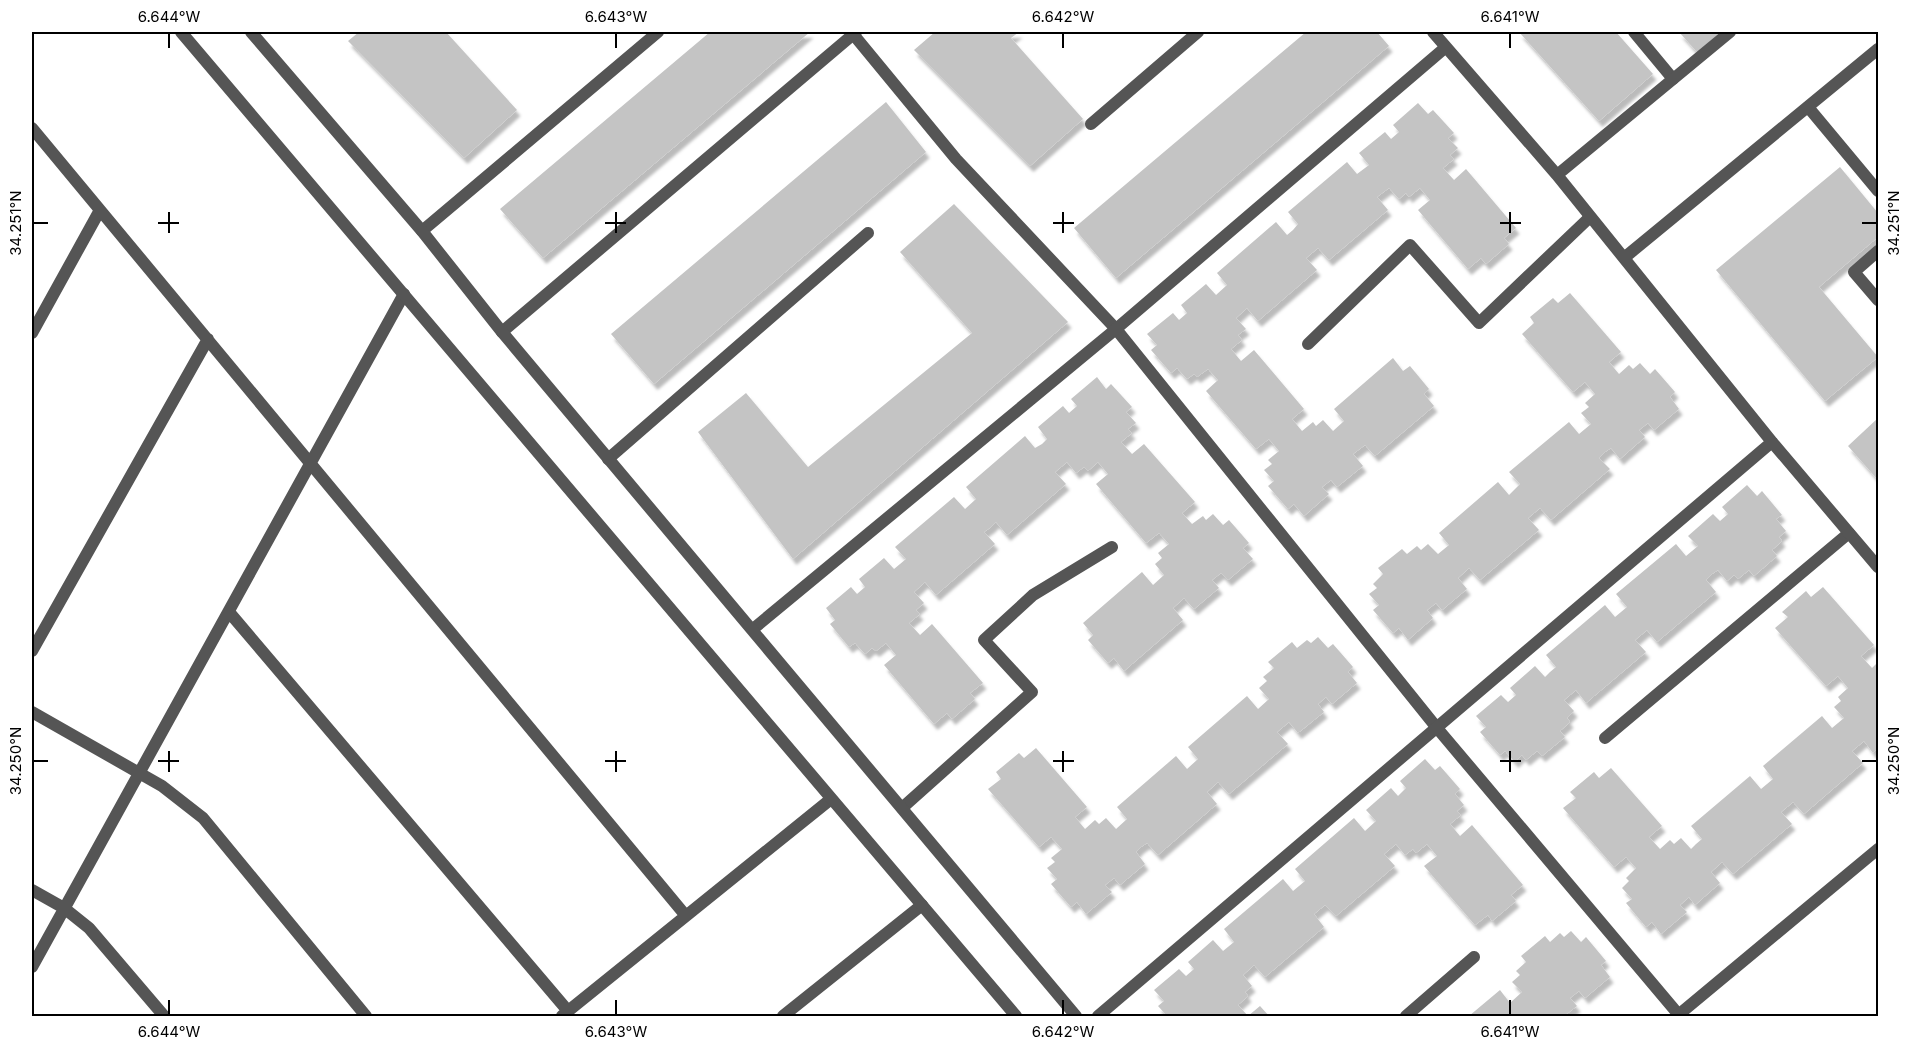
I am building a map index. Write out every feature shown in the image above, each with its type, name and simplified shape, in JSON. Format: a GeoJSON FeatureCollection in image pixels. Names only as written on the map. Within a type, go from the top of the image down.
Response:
{"type":"FeatureCollection","features":[{"type":"Feature","properties":{"kind":"street"},"geometry":{"type":"LineString","coordinates":[[181,32],[1016,1017]]}},
{"type":"Feature","properties":{"kind":"street"},"geometry":{"type":"LineString","coordinates":[[251,32],[422,231],[502,332],[1076,1017]]}},
{"type":"Feature","properties":{"kind":"street"},"geometry":{"type":"LineString","coordinates":[[422,231],[658,32]]}},
{"type":"Feature","properties":{"kind":"street"},"geometry":{"type":"LineString","coordinates":[[502,332],[854,32],[956,159],[1116,329],[1437,728],[1678,1016],[1878,849]]}},
{"type":"Feature","properties":{"kind":"street"},"geometry":{"type":"LineString","coordinates":[[1091,124],[1198,32]]}},
{"type":"Feature","properties":{"kind":"street"},"geometry":{"type":"LineString","coordinates":[[1433,32],[1557,175],[1589,218],[1772,442],[1878,567]]}},
{"type":"Feature","properties":{"kind":"street"},"geometry":{"type":"LineString","coordinates":[[1634,32],[1673,79]]}},
{"type":"Feature","properties":{"kind":"street"},"geometry":{"type":"LineString","coordinates":[[1557,175],[1730,32]]}},
{"type":"Feature","properties":{"kind":"street"},"geometry":{"type":"LineString","coordinates":[[753,629],[1116,329],[1446,47]]}},
{"type":"Feature","properties":{"kind":"street"},"geometry":{"type":"LineString","coordinates":[[1624,258],[1878,49]]}},
{"type":"Feature","properties":{"kind":"street"},"geometry":{"type":"LineString","coordinates":[[1808,107],[1878,190]]}},
{"type":"Feature","properties":{"kind":"street"},"geometry":{"type":"LineString","coordinates":[[32,128],[686,916]]}},
{"type":"Feature","properties":{"kind":"street"},"geometry":{"type":"LineString","coordinates":[[32,333],[100,210]]}},
{"type":"Feature","properties":{"kind":"street"},"geometry":{"type":"LineString","coordinates":[[1308,344],[1410,245],[1479,323],[1589,218]]}},
{"type":"Feature","properties":{"kind":"street"},"geometry":{"type":"LineString","coordinates":[[608,459],[868,234]]}},
{"type":"Feature","properties":{"kind":"street"},"geometry":{"type":"LineString","coordinates":[[1878,251],[1854,272],[1878,300]]}},
{"type":"Feature","properties":{"kind":"street"},"geometry":{"type":"LineString","coordinates":[[32,967],[312,465],[404,294]]}},
{"type":"Feature","properties":{"kind":"street"},"geometry":{"type":"LineString","coordinates":[[32,651],[207,339]]}},
{"type":"Feature","properties":{"kind":"street"},"geometry":{"type":"LineString","coordinates":[[1098,1017],[1772,442]]}},
{"type":"Feature","properties":{"kind":"street"},"geometry":{"type":"LineString","coordinates":[[1605,738],[1849,533]]}},
{"type":"Feature","properties":{"kind":"street"},"geometry":{"type":"LineString","coordinates":[[902,808],[1032,692],[984,640],[1033,595],[1112,547]]}},
{"type":"Feature","properties":{"kind":"street"},"geometry":{"type":"LineString","coordinates":[[229,612],[565,1014],[831,799]]}},
{"type":"Feature","properties":{"kind":"street"},"geometry":{"type":"LineString","coordinates":[[32,712],[140,771],[204,818],[366,1017]]}},
{"type":"Feature","properties":{"kind":"street"},"geometry":{"type":"LineString","coordinates":[[32,890],[64,908],[94,934],[164,1017]]}},
{"type":"Feature","properties":{"kind":"street"},"geometry":{"type":"LineString","coordinates":[[783,1017],[922,905]]}},
{"type":"Feature","properties":{"kind":"street"},"geometry":{"type":"LineString","coordinates":[[1406,1017],[1474,957]]}},
{"type":"Feature","properties":{"kind":"building"},"geometry":{"type":"Polygon","coordinates":[[[359,32],[446,32],[517,110],[464,158],[348,41],[359,32]]]}},
{"type":"Feature","properties":{"kind":"building"},"geometry":{"type":"Polygon","coordinates":[[[710,32],[810,32],[543,258],[500,209],[710,32]]]}},
{"type":"Feature","properties":{"kind":"building"},"geometry":{"type":"Polygon","coordinates":[[[935,32],[1019,32],[1011,38],[1083,119],[1030,166],[914,50],[935,32]]]}},
{"type":"Feature","properties":{"kind":"building"},"geometry":{"type":"Polygon","coordinates":[[[1306,32],[1377,32],[1389,46],[1116,278],[1074,228],[1306,32]]]}},
{"type":"Feature","properties":{"kind":"building"},"geometry":{"type":"Polygon","coordinates":[[[1519,32],[1616,32],[1653,74],[1599,121],[1519,32]]]}},
{"type":"Feature","properties":{"kind":"building"},"geometry":{"type":"Polygon","coordinates":[[[1679,32],[1721,32],[1697,52],[1679,32]]]}},
{"type":"Feature","properties":{"kind":"building"},"geometry":{"type":"Polygon","coordinates":[[[886,102],[926,152],[654,384],[611,334],[886,102]]]}},
{"type":"Feature","properties":{"kind":"building"},"geometry":{"type":"Polygon","coordinates":[[[1418,103],[1428,114],[1433,110],[1454,133],[1448,138],[1458,148],[1450,155],[1454,159],[1443,168],[1454,180],[1466,169],[1516,228],[1504,238],[1509,244],[1486,264],[1481,258],[1468,269],[1418,210],[1430,200],[1420,188],[1409,197],[1406,193],[1399,199],[1389,188],[1377,197],[1388,210],[1329,260],[1318,248],[1306,258],[1317,270],[1258,321],[1247,308],[1236,318],[1246,329],[1238,335],[1242,340],[1231,349],[1241,361],[1254,350],[1304,409],[1292,419],[1302,431],[1313,422],[1316,426],[1323,420],[1333,431],[1344,421],[1334,409],[1393,358],[1403,371],[1410,366],[1429,389],[1424,394],[1434,406],[1375,456],[1365,445],[1353,454],[1363,466],[1337,487],[1331,480],[1322,487],[1329,494],[1304,516],[1294,504],[1288,509],[1268,486],[1274,481],[1264,470],[1272,464],[1268,460],[1279,451],[1269,439],[1256,449],[1206,391],[1218,380],[1208,369],[1197,377],[1194,374],[1187,379],[1177,368],[1171,373],[1151,350],[1157,345],[1147,334],[1173,313],[1179,320],[1187,313],[1181,305],[1206,284],[1216,295],[1227,285],[1217,273],[1276,222],[1287,235],[1293,230],[1298,224],[1288,212],[1347,162],[1357,174],[1369,165],[1359,153],[1385,132],[1391,139],[1399,132],[1393,125],[1418,103]]]}},
{"type":"Feature","properties":{"kind":"building"},"geometry":{"type":"Polygon","coordinates":[[[1840,167],[1878,213],[1878,237],[1819,287],[1878,357],[1825,401],[1716,270],[1840,167]]]}},
{"type":"Feature","properties":{"kind":"building"},"geometry":{"type":"Polygon","coordinates":[[[954,204],[1068,322],[793,559],[698,432],[746,393],[808,467],[972,333],[900,252],[954,204]]]}},
{"type":"Feature","properties":{"kind":"building"},"geometry":{"type":"Polygon","coordinates":[[[1570,293],[1621,352],[1609,362],[1619,374],[1629,365],[1633,369],[1640,363],[1650,374],[1655,369],[1675,392],[1670,397],[1679,409],[1654,430],[1648,423],[1639,430],[1645,437],[1620,459],[1611,448],[1605,452],[1599,458],[1610,469],[1551,520],[1540,508],[1528,518],[1539,530],[1480,580],[1469,568],[1458,578],[1467,589],[1442,610],[1436,603],[1427,610],[1433,618],[1408,640],[1399,628],[1393,633],[1373,610],[1379,605],[1369,594],[1377,588],[1373,584],[1383,574],[1378,568],[1402,549],[1407,554],[1417,546],[1421,550],[1428,544],[1438,554],[1449,545],[1439,533],[1498,482],[1509,495],[1520,484],[1509,472],[1569,422],[1579,434],[1591,424],[1581,413],[1589,407],[1585,403],[1595,394],[1585,382],[1573,392],[1522,334],[1534,323],[1530,317],[1553,298],[1558,303],[1570,293]]]}},
{"type":"Feature","properties":{"kind":"building"},"geometry":{"type":"Polygon","coordinates":[[[1097,377],[1106,389],[1111,384],[1132,407],[1126,412],[1136,423],[1128,429],[1132,433],[1121,442],[1132,454],[1144,444],[1195,502],[1182,513],[1192,524],[1203,516],[1206,520],[1213,514],[1223,525],[1229,520],[1249,543],[1243,548],[1253,559],[1228,580],[1221,573],[1212,580],[1219,588],[1194,609],[1184,598],[1173,608],[1183,620],[1124,671],[1114,658],[1108,663],[1088,640],[1093,635],[1083,623],[1142,572],[1153,585],[1164,575],[1155,564],[1162,558],[1158,553],[1169,544],[1159,533],[1146,543],[1096,484],[1108,474],[1098,462],[1088,471],[1084,467],[1076,473],[1067,462],[1055,472],[1066,484],[1007,535],[996,522],[984,532],[995,544],[936,595],[925,582],[914,592],[924,603],[916,610],[920,614],[909,623],[920,635],[932,624],[983,683],[970,693],[975,699],[952,719],[947,713],[934,724],[884,665],[896,655],[886,643],[876,651],[872,648],[865,654],[855,643],[849,647],[830,624],[835,620],[826,608],[851,587],[857,594],[865,587],[859,579],[884,558],[894,569],[906,559],[895,547],[954,497],[965,509],[976,499],[966,487],[1025,436],[1035,448],[1042,444],[1047,439],[1038,427],[1063,406],[1069,413],[1077,406],[1071,399],[1097,377]]]}},
{"type":"Feature","properties":{"kind":"building"},"geometry":{"type":"Polygon","coordinates":[[[1878,418],[1878,480],[1848,446],[1878,418]]]}},
{"type":"Feature","properties":{"kind":"building"},"geometry":{"type":"Polygon","coordinates":[[[1747,485],[1757,496],[1762,491],[1782,515],[1776,519],[1786,531],[1779,537],[1782,541],[1772,550],[1777,556],[1754,576],[1749,570],[1738,579],[1734,575],[1727,581],[1718,570],[1712,574],[1706,580],[1716,592],[1657,642],[1647,630],[1635,640],[1646,652],[1586,703],[1576,690],[1564,700],[1574,711],[1567,718],[1570,722],[1560,731],[1565,737],[1542,756],[1537,751],[1526,760],[1522,755],[1515,762],[1505,751],[1500,755],[1480,732],[1486,727],[1476,716],[1501,695],[1508,702],[1516,695],[1510,688],[1535,666],[1545,677],[1556,667],[1546,655],[1605,605],[1615,617],[1627,607],[1616,594],[1676,544],[1686,556],[1698,546],[1688,536],[1713,514],[1720,521],[1728,514],[1722,507],[1747,485]]]}},
{"type":"Feature","properties":{"kind":"building"},"geometry":{"type":"Polygon","coordinates":[[[1823,587],[1874,645],[1861,656],[1872,668],[1878,662],[1878,748],[1873,753],[1864,741],[1852,751],[1863,763],[1804,814],[1793,802],[1781,812],[1792,824],[1733,874],[1722,862],[1711,872],[1720,883],[1695,905],[1689,897],[1680,905],[1687,912],[1661,934],[1652,922],[1646,927],[1626,903],[1632,899],[1622,888],[1629,881],[1626,878],[1636,868],[1626,857],[1614,867],[1563,808],[1576,798],[1570,792],[1594,772],[1599,778],[1611,768],[1662,826],[1649,837],[1660,849],[1670,840],[1674,844],[1681,838],[1691,849],[1702,839],[1691,826],[1750,776],[1761,789],[1773,779],[1763,766],[1822,716],[1832,728],[1844,718],[1834,707],[1841,701],[1838,697],[1848,688],[1838,676],[1826,686],[1775,628],[1788,617],[1782,612],[1806,591],[1811,597],[1823,587]]]}},
{"type":"Feature","properties":{"kind":"building"},"geometry":{"type":"Polygon","coordinates":[[[1318,637],[1328,648],[1333,644],[1353,667],[1348,672],[1357,683],[1332,704],[1326,697],[1318,704],[1324,712],[1298,733],[1289,722],[1277,732],[1288,744],[1229,794],[1218,782],[1207,792],[1217,804],[1158,855],[1147,843],[1141,847],[1136,852],[1145,864],[1120,885],[1114,878],[1105,885],[1112,892],[1086,914],[1077,902],[1071,907],[1051,884],[1057,879],[1047,868],[1055,862],[1051,858],[1062,849],[1051,837],[1039,847],[988,789],[1001,779],[996,772],[1019,753],[1024,758],[1036,748],[1087,807],[1075,817],[1085,829],[1095,820],[1099,824],[1106,818],[1116,829],[1127,819],[1117,807],[1176,756],[1187,769],[1198,759],[1188,747],[1247,696],[1258,709],[1269,699],[1259,688],[1267,681],[1263,677],[1274,668],[1268,662],[1292,642],[1297,648],[1307,640],[1311,643],[1318,637]]]}},
{"type":"Feature","properties":{"kind":"building"},"geometry":{"type":"Polygon","coordinates":[[[1425,759],[1435,770],[1440,766],[1460,789],[1455,794],[1464,805],[1457,811],[1461,815],[1450,824],[1460,836],[1472,825],[1523,885],[1511,895],[1516,901],[1492,921],[1488,915],[1475,925],[1424,866],[1437,856],[1427,844],[1416,853],[1413,849],[1405,855],[1396,844],[1384,854],[1395,866],[1336,916],[1325,905],[1314,914],[1324,927],[1265,977],[1254,965],[1243,975],[1252,986],[1245,992],[1248,996],[1238,1005],[1248,1016],[1167,1016],[1158,1006],[1164,1001],[1154,990],[1179,969],[1186,976],[1194,969],[1188,962],[1213,940],[1223,951],[1234,942],[1224,929],[1283,879],[1293,891],[1305,881],[1295,869],[1354,818],[1365,831],[1376,821],[1366,810],[1391,788],[1398,796],[1406,788],[1400,781],[1425,759]]]}},
{"type":"Feature","properties":{"kind":"building"},"geometry":{"type":"Polygon","coordinates":[[[1571,931],[1581,942],[1586,937],[1606,961],[1601,965],[1610,977],[1585,998],[1579,991],[1570,998],[1577,1006],[1564,1016],[1469,1016],[1500,990],[1510,1003],[1522,992],[1512,982],[1520,975],[1516,971],[1526,962],[1521,956],[1545,936],[1550,942],[1560,933],[1564,937],[1571,931]]]}},
{"type":"Feature","properties":{"kind":"building"},"geometry":{"type":"Polygon","coordinates":[[[1260,1006],[1269,1016],[1248,1016],[1260,1006]]]}}]}
